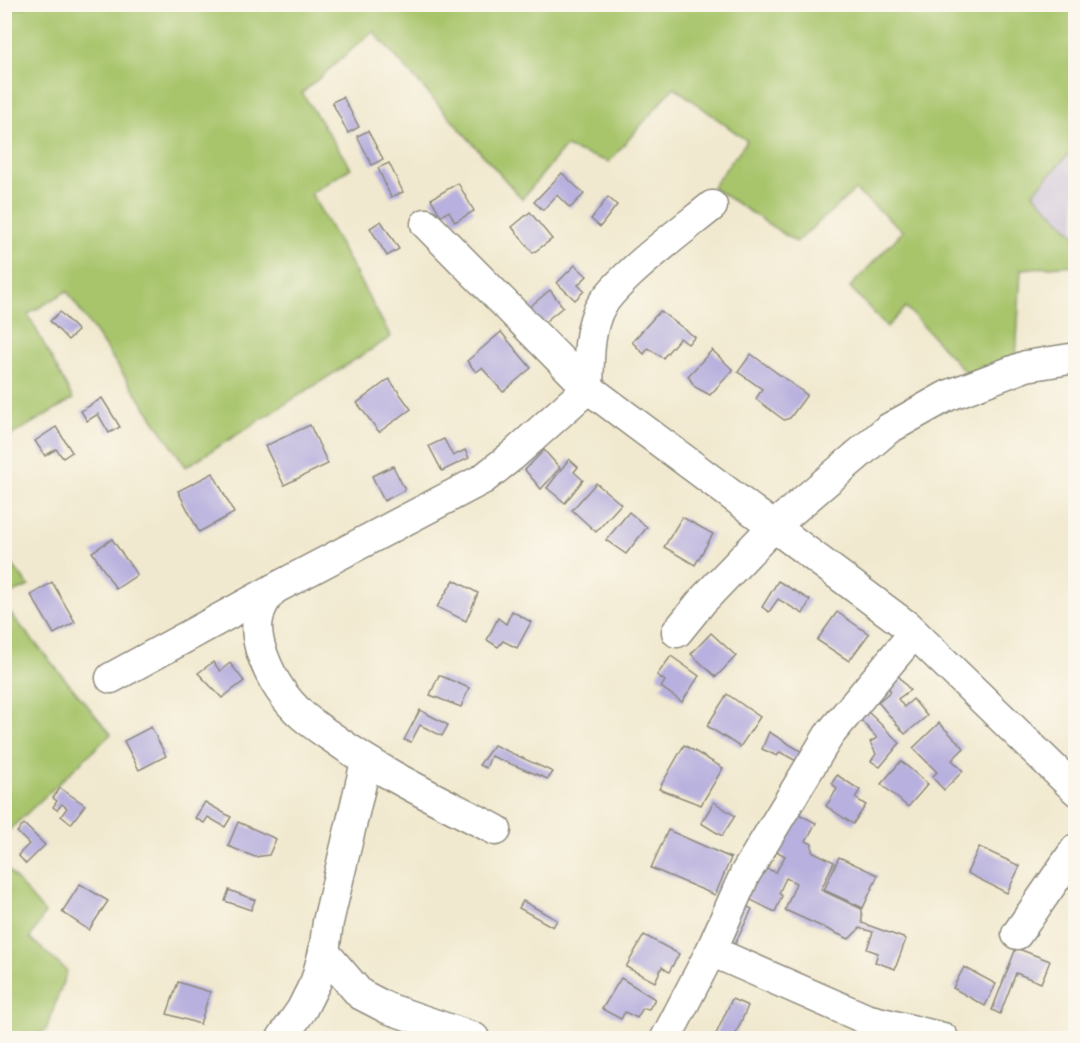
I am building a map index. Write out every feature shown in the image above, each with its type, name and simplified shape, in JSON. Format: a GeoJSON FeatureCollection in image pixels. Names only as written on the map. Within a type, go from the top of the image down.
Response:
{"type":"FeatureCollection","features":[{"type":"Feature","properties":{"kind":"street"},"geometry":{"type":"LineString","coordinates":[[111,678],[274,588],[483,479],[588,388],[590,338],[597,312],[610,293],[712,206]]}},
{"type":"Feature","properties":{"kind":"street"},"geometry":{"type":"LineString","coordinates":[[426,224],[588,388],[914,633],[1076,790]]}},
{"type":"Feature","properties":{"kind":"street"},"geometry":{"type":"LineString","coordinates":[[677,632],[703,600],[773,527],[888,429],[947,396],[1026,366],[1076,358]]}},
{"type":"Feature","properties":{"kind":"street"},"geometry":{"type":"LineString","coordinates":[[274,588],[261,606],[256,629],[257,641],[267,667],[283,694],[303,717],[366,762],[496,830]]}},
{"type":"Feature","properties":{"kind":"street"},"geometry":{"type":"LineString","coordinates":[[666,1038],[711,951],[745,874],[829,735],[914,633]]}},
{"type":"Feature","properties":{"kind":"street"},"geometry":{"type":"LineString","coordinates":[[282,1038],[302,1009],[316,981],[366,762]]}},
{"type":"Feature","properties":{"kind":"street"},"geometry":{"type":"LineString","coordinates":[[1017,934],[1076,849]]}},
{"type":"Feature","properties":{"kind":"street"},"geometry":{"type":"LineString","coordinates":[[711,951],[866,1019],[943,1038]]}},
{"type":"Feature","properties":{"kind":"street"},"geometry":{"type":"LineString","coordinates":[[324,952],[360,994],[387,1008],[474,1038]]}},
{"type":"Feature","properties":{"kind":"shaded area"},"geometry":{"type":"Polygon","coordinates":[[[1075,147],[1075,235],[1032,193],[1075,147]]]}},
{"type":"Feature","properties":{"kind":"green space"},"geometry":{"type":"Polygon","coordinates":[[[35,4],[1075,5],[1075,147],[1033,193],[1075,235],[1075,265],[1021,269],[1015,378],[976,384],[906,307],[887,327],[850,287],[903,231],[855,190],[796,242],[712,187],[747,141],[674,87],[609,162],[565,147],[522,199],[373,31],[302,93],[351,168],[311,193],[391,337],[186,467],[67,291],[28,314],[73,399],[5,439],[4,11],[35,4]]]}},
{"type":"Feature","properties":{"kind":"green space"},"geometry":{"type":"Polygon","coordinates":[[[4,554],[29,586],[5,597],[4,597],[4,554]]]}},
{"type":"Feature","properties":{"kind":"green space"},"geometry":{"type":"Polygon","coordinates":[[[5,607],[111,734],[4,834],[5,607]]]}},
{"type":"Feature","properties":{"kind":"green space"},"geometry":{"type":"Polygon","coordinates":[[[4,865],[45,913],[30,938],[67,971],[46,1030],[30,1038],[5,1038],[4,865]]]}},
{"type":"Feature","properties":{"kind":"building"},"geometry":{"type":"Polygon","coordinates":[[[343,97],[359,127],[348,133],[332,102],[343,97]]]}},
{"type":"Feature","properties":{"kind":"building"},"geometry":{"type":"Polygon","coordinates":[[[368,131],[383,159],[372,165],[357,136],[368,131]]]}},
{"type":"Feature","properties":{"kind":"building"},"geometry":{"type":"Polygon","coordinates":[[[389,163],[403,192],[391,197],[378,168],[389,163]]]}},
{"type":"Feature","properties":{"kind":"building"},"geometry":{"type":"Polygon","coordinates":[[[562,173],[584,194],[570,208],[557,195],[543,210],[534,202],[562,173]]]}},
{"type":"Feature","properties":{"kind":"building"},"geometry":{"type":"Polygon","coordinates":[[[458,183],[474,211],[455,222],[449,211],[441,216],[431,199],[458,183]]]}},
{"type":"Feature","properties":{"kind":"building"},"geometry":{"type":"Polygon","coordinates":[[[608,197],[617,205],[600,227],[591,219],[608,197]]]}},
{"type":"Feature","properties":{"kind":"building"},"geometry":{"type":"Polygon","coordinates":[[[530,212],[552,239],[533,253],[512,227],[530,212]]]}},
{"type":"Feature","properties":{"kind":"building"},"geometry":{"type":"Polygon","coordinates":[[[381,221],[399,249],[387,256],[370,228],[381,221]]]}},
{"type":"Feature","properties":{"kind":"building"},"geometry":{"type":"Polygon","coordinates":[[[575,265],[587,276],[578,285],[584,291],[575,300],[557,283],[575,265]]]}},
{"type":"Feature","properties":{"kind":"building"},"geometry":{"type":"Polygon","coordinates":[[[550,290],[563,307],[541,325],[527,309],[550,290]]]}},
{"type":"Feature","properties":{"kind":"building"},"geometry":{"type":"Polygon","coordinates":[[[660,311],[695,337],[688,344],[680,338],[663,358],[648,348],[644,354],[632,342],[660,311]]]}},
{"type":"Feature","properties":{"kind":"building"},"geometry":{"type":"Polygon","coordinates":[[[60,312],[78,331],[68,340],[50,321],[60,312]]]}},
{"type":"Feature","properties":{"kind":"building"},"geometry":{"type":"Polygon","coordinates":[[[501,332],[531,368],[503,392],[482,368],[476,372],[467,361],[501,332]]]}},
{"type":"Feature","properties":{"kind":"building"},"geometry":{"type":"Polygon","coordinates":[[[712,350],[733,370],[710,395],[695,387],[688,376],[712,350]]]}},
{"type":"Feature","properties":{"kind":"building"},"geometry":{"type":"Polygon","coordinates":[[[751,354],[807,395],[790,418],[784,420],[756,399],[762,389],[738,372],[751,354]]]}},
{"type":"Feature","properties":{"kind":"building"},"geometry":{"type":"Polygon","coordinates":[[[389,379],[411,409],[379,432],[357,403],[389,379]]]}},
{"type":"Feature","properties":{"kind":"building"},"geometry":{"type":"Polygon","coordinates":[[[102,398],[120,427],[109,433],[98,414],[87,421],[81,411],[102,398]]]}},
{"type":"Feature","properties":{"kind":"building"},"geometry":{"type":"Polygon","coordinates":[[[310,425],[328,464],[284,485],[265,446],[310,425]]]}},
{"type":"Feature","properties":{"kind":"building"},"geometry":{"type":"Polygon","coordinates":[[[56,427],[72,452],[63,458],[56,449],[45,456],[35,441],[56,427]]]}},
{"type":"Feature","properties":{"kind":"building"},"geometry":{"type":"Polygon","coordinates":[[[444,439],[453,456],[465,450],[469,458],[442,471],[429,446],[444,439]]]}},
{"type":"Feature","properties":{"kind":"building"},"geometry":{"type":"Polygon","coordinates":[[[544,450],[560,468],[541,489],[525,470],[544,450]]]}},
{"type":"Feature","properties":{"kind":"building"},"geometry":{"type":"Polygon","coordinates":[[[569,459],[578,467],[574,472],[583,480],[565,503],[547,488],[569,459]]]}},
{"type":"Feature","properties":{"kind":"building"},"geometry":{"type":"Polygon","coordinates":[[[393,466],[405,490],[384,501],[372,476],[393,466]]]}},
{"type":"Feature","properties":{"kind":"building"},"geometry":{"type":"Polygon","coordinates":[[[213,473],[234,513],[199,532],[178,491],[213,473]]]}},
{"type":"Feature","properties":{"kind":"building"},"geometry":{"type":"Polygon","coordinates":[[[596,483],[621,504],[596,532],[572,510],[596,483]]]}},
{"type":"Feature","properties":{"kind":"building"},"geometry":{"type":"Polygon","coordinates":[[[629,512],[647,527],[626,554],[606,540],[629,512]]]}},
{"type":"Feature","properties":{"kind":"building"},"geometry":{"type":"Polygon","coordinates":[[[682,517],[713,534],[695,565],[664,547],[682,517]]]}},
{"type":"Feature","properties":{"kind":"building"},"geometry":{"type":"Polygon","coordinates":[[[112,539],[137,575],[116,589],[92,552],[112,539]]]}},
{"type":"Feature","properties":{"kind":"building"},"geometry":{"type":"Polygon","coordinates":[[[454,580],[478,593],[466,621],[437,607],[454,580]]]}},
{"type":"Feature","properties":{"kind":"building"},"geometry":{"type":"Polygon","coordinates":[[[778,581],[810,600],[803,614],[778,599],[769,612],[762,607],[778,581]]]}},
{"type":"Feature","properties":{"kind":"building"},"geometry":{"type":"Polygon","coordinates":[[[52,582],[75,622],[54,634],[31,595],[52,582]]]}},
{"type":"Feature","properties":{"kind":"building"},"geometry":{"type":"Polygon","coordinates":[[[512,611],[531,622],[517,648],[503,641],[498,647],[487,640],[498,618],[506,624],[512,611]]]}},
{"type":"Feature","properties":{"kind":"building"},"geometry":{"type":"Polygon","coordinates":[[[837,612],[869,634],[849,661],[817,640],[837,612]]]}},
{"type":"Feature","properties":{"kind":"building"},"geometry":{"type":"Polygon","coordinates":[[[711,633],[736,656],[716,677],[691,654],[711,633]]]}},
{"type":"Feature","properties":{"kind":"building"},"geometry":{"type":"Polygon","coordinates":[[[671,656],[699,676],[682,702],[661,687],[665,681],[657,675],[671,656]]]}},
{"type":"Feature","properties":{"kind":"building"},"geometry":{"type":"Polygon","coordinates":[[[213,662],[220,671],[230,663],[244,681],[222,698],[198,673],[213,662]]]}},
{"type":"Feature","properties":{"kind":"building"},"geometry":{"type":"Polygon","coordinates":[[[897,674],[910,690],[898,699],[904,707],[913,699],[927,716],[905,734],[878,702],[891,691],[885,684],[897,674]]]}},
{"type":"Feature","properties":{"kind":"building"},"geometry":{"type":"Polygon","coordinates":[[[439,675],[469,688],[461,707],[430,695],[439,675]]]}},
{"type":"Feature","properties":{"kind":"building"},"geometry":{"type":"Polygon","coordinates":[[[727,694],[760,717],[740,747],[707,726],[727,694]]]}},
{"type":"Feature","properties":{"kind":"building"},"geometry":{"type":"Polygon","coordinates":[[[864,708],[900,743],[880,767],[871,761],[876,754],[870,742],[877,738],[857,716],[864,708]]]}},
{"type":"Feature","properties":{"kind":"building"},"geometry":{"type":"Polygon","coordinates":[[[420,710],[448,725],[442,736],[420,725],[411,742],[404,740],[420,710]]]}},
{"type":"Feature","properties":{"kind":"building"},"geometry":{"type":"Polygon","coordinates":[[[939,723],[964,748],[952,760],[963,771],[944,790],[932,777],[937,772],[913,748],[939,723]]]}},
{"type":"Feature","properties":{"kind":"building"},"geometry":{"type":"Polygon","coordinates":[[[151,727],[166,756],[139,770],[124,741],[151,727]]]}},
{"type":"Feature","properties":{"kind":"building"},"geometry":{"type":"Polygon","coordinates":[[[769,732],[804,753],[798,762],[780,752],[777,756],[762,749],[769,732]]]}},
{"type":"Feature","properties":{"kind":"building"},"geometry":{"type":"Polygon","coordinates":[[[494,745],[553,772],[548,779],[491,756],[486,768],[479,765],[494,745]]]}},
{"type":"Feature","properties":{"kind":"building"},"geometry":{"type":"Polygon","coordinates":[[[684,745],[723,768],[701,805],[659,789],[684,745]]]}},
{"type":"Feature","properties":{"kind":"building"},"geometry":{"type":"Polygon","coordinates":[[[901,761],[928,784],[908,807],[881,784],[901,761]]]}},
{"type":"Feature","properties":{"kind":"building"},"geometry":{"type":"Polygon","coordinates":[[[837,775],[860,790],[855,798],[866,805],[853,824],[826,806],[837,789],[832,783],[837,775]]]}},
{"type":"Feature","properties":{"kind":"building"},"geometry":{"type":"Polygon","coordinates":[[[60,788],[85,805],[71,824],[61,816],[67,808],[62,804],[57,810],[53,807],[57,801],[53,798],[60,788]]]}},
{"type":"Feature","properties":{"kind":"building"},"geometry":{"type":"Polygon","coordinates":[[[205,802],[231,817],[225,827],[208,817],[204,823],[195,818],[205,802]]]}},
{"type":"Feature","properties":{"kind":"building"},"geometry":{"type":"Polygon","coordinates":[[[714,802],[735,816],[722,836],[701,823],[714,802]]]}},
{"type":"Feature","properties":{"kind":"building"},"geometry":{"type":"Polygon","coordinates":[[[793,811],[816,823],[806,841],[812,844],[812,851],[834,862],[821,890],[862,909],[862,923],[906,939],[895,969],[875,962],[878,953],[867,949],[873,932],[860,928],[849,939],[785,910],[796,883],[786,878],[779,893],[782,896],[775,912],[743,896],[757,866],[776,872],[785,856],[773,849],[793,811]]]}},
{"type":"Feature","properties":{"kind":"building"},"geometry":{"type":"Polygon","coordinates":[[[238,822],[276,839],[269,855],[255,857],[228,846],[238,822]]]}},
{"type":"Feature","properties":{"kind":"building"},"geometry":{"type":"Polygon","coordinates":[[[24,824],[45,845],[26,864],[18,855],[29,844],[17,832],[24,824]]]}},
{"type":"Feature","properties":{"kind":"building"},"geometry":{"type":"Polygon","coordinates":[[[668,830],[731,858],[715,895],[651,868],[668,830]]]}},
{"type":"Feature","properties":{"kind":"building"},"geometry":{"type":"Polygon","coordinates":[[[979,847],[1020,866],[1007,893],[967,873],[979,847]]]}},
{"type":"Feature","properties":{"kind":"building"},"geometry":{"type":"Polygon","coordinates":[[[839,857],[878,875],[863,908],[824,890],[839,857]]]}},
{"type":"Feature","properties":{"kind":"building"},"geometry":{"type":"Polygon","coordinates":[[[80,884],[108,901],[89,930],[62,912],[80,884]]]}},
{"type":"Feature","properties":{"kind":"building"},"geometry":{"type":"Polygon","coordinates":[[[229,890],[255,900],[251,910],[225,901],[229,890]]]}},
{"type":"Feature","properties":{"kind":"building"},"geometry":{"type":"Polygon","coordinates":[[[523,901],[557,920],[553,927],[519,908],[523,901]]]}},
{"type":"Feature","properties":{"kind":"building"},"geometry":{"type":"Polygon","coordinates":[[[741,903],[752,909],[735,944],[724,939],[741,903]]]}},
{"type":"Feature","properties":{"kind":"building"},"geometry":{"type":"Polygon","coordinates":[[[644,935],[679,954],[669,972],[662,967],[655,982],[626,967],[644,935]]]}},
{"type":"Feature","properties":{"kind":"building"},"geometry":{"type":"Polygon","coordinates":[[[1016,948],[1050,961],[1041,983],[1016,973],[1000,1014],[992,1010],[1016,948]]]}},
{"type":"Feature","properties":{"kind":"building"},"geometry":{"type":"Polygon","coordinates":[[[964,967],[996,984],[985,1006],[953,988],[964,967]]]}},
{"type":"Feature","properties":{"kind":"building"},"geometry":{"type":"Polygon","coordinates":[[[621,978],[655,999],[649,1009],[643,1008],[637,1018],[625,1012],[621,1019],[602,1009],[621,978]]]}},
{"type":"Feature","properties":{"kind":"building"},"geometry":{"type":"Polygon","coordinates":[[[178,982],[210,992],[200,1024],[167,1014],[178,982]]]}},
{"type":"Feature","properties":{"kind":"building"},"geometry":{"type":"Polygon","coordinates":[[[732,999],[748,1006],[734,1038],[726,1038],[716,1034],[732,999]]]}}]}
